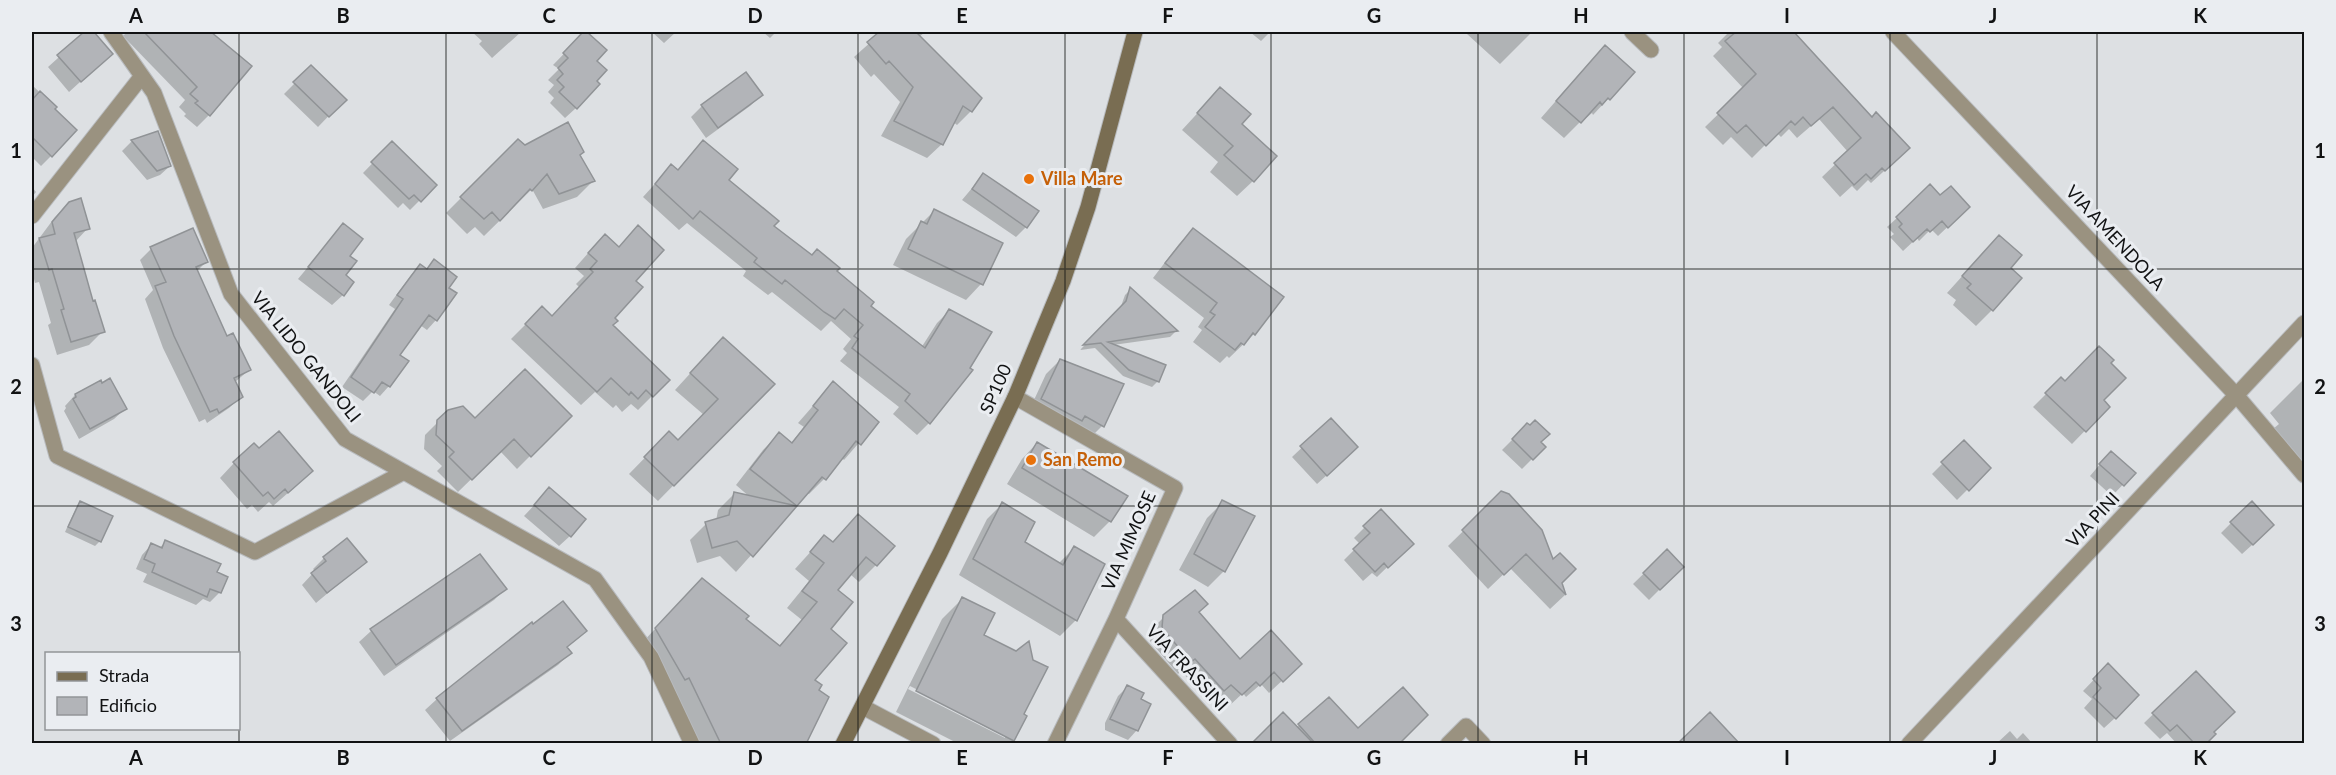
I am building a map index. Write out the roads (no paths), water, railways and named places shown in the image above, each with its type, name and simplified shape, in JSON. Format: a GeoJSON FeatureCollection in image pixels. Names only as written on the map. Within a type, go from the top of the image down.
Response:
{"type":"FeatureCollection","features":[{"type":"Feature","properties":{"kind":"main road","name":"SP100"},"geometry":{"type":"LineString","coordinates":[[843,744],[940,553],[1015,397],[1063,282],[1088,207],[1135,32]]}},
{"type":"Feature","properties":{"kind":"street","name":"VIA LIDO GANDOLI"},"geometry":{"type":"LineString","coordinates":[[111,32],[154,93],[231,294],[345,439],[595,579],[651,657],[692,744]]}},
{"type":"Feature","properties":{"kind":"street"},"geometry":{"type":"LineString","coordinates":[[1632,32],[1651,50]]}},
{"type":"Feature","properties":{"kind":"street","name":"VIA AMENDOLA"},"geometry":{"type":"LineString","coordinates":[[1893,32],[2237,396],[2304,475]]}},
{"type":"Feature","properties":{"kind":"street"},"geometry":{"type":"LineString","coordinates":[[32,216],[142,76]]}},
{"type":"Feature","properties":{"kind":"street","name":"VIA PINI"},"geometry":{"type":"LineString","coordinates":[[1909,744],[2304,323]]}},
{"type":"Feature","properties":{"kind":"street"},"geometry":{"type":"LineString","coordinates":[[32,365],[57,456],[255,552],[404,472]]}},
{"type":"Feature","properties":{"kind":"street","name":"VIA MIMOSE"},"geometry":{"type":"LineString","coordinates":[[1015,397],[1175,488],[1116,619],[1055,744]]}},
{"type":"Feature","properties":{"kind":"street","name":"VIA FRASSINI"},"geometry":{"type":"LineString","coordinates":[[1116,619],[1230,744]]}},
{"type":"Feature","properties":{"kind":"street"},"geometry":{"type":"LineString","coordinates":[[863,706],[933,744]]}},
{"type":"Feature","properties":{"kind":"street"},"geometry":{"type":"LineString","coordinates":[[1448,744],[1467,726],[1483,744]]}},
{"type":"Feature","properties":{"kind":"place","name":"Villa Mare"},"geometry":{"type":"Point","coordinates":[1029,179]}},
{"type":"Feature","properties":{"kind":"place","name":"San Remo"},"geometry":{"type":"Point","coordinates":[1031,460]}}]}
